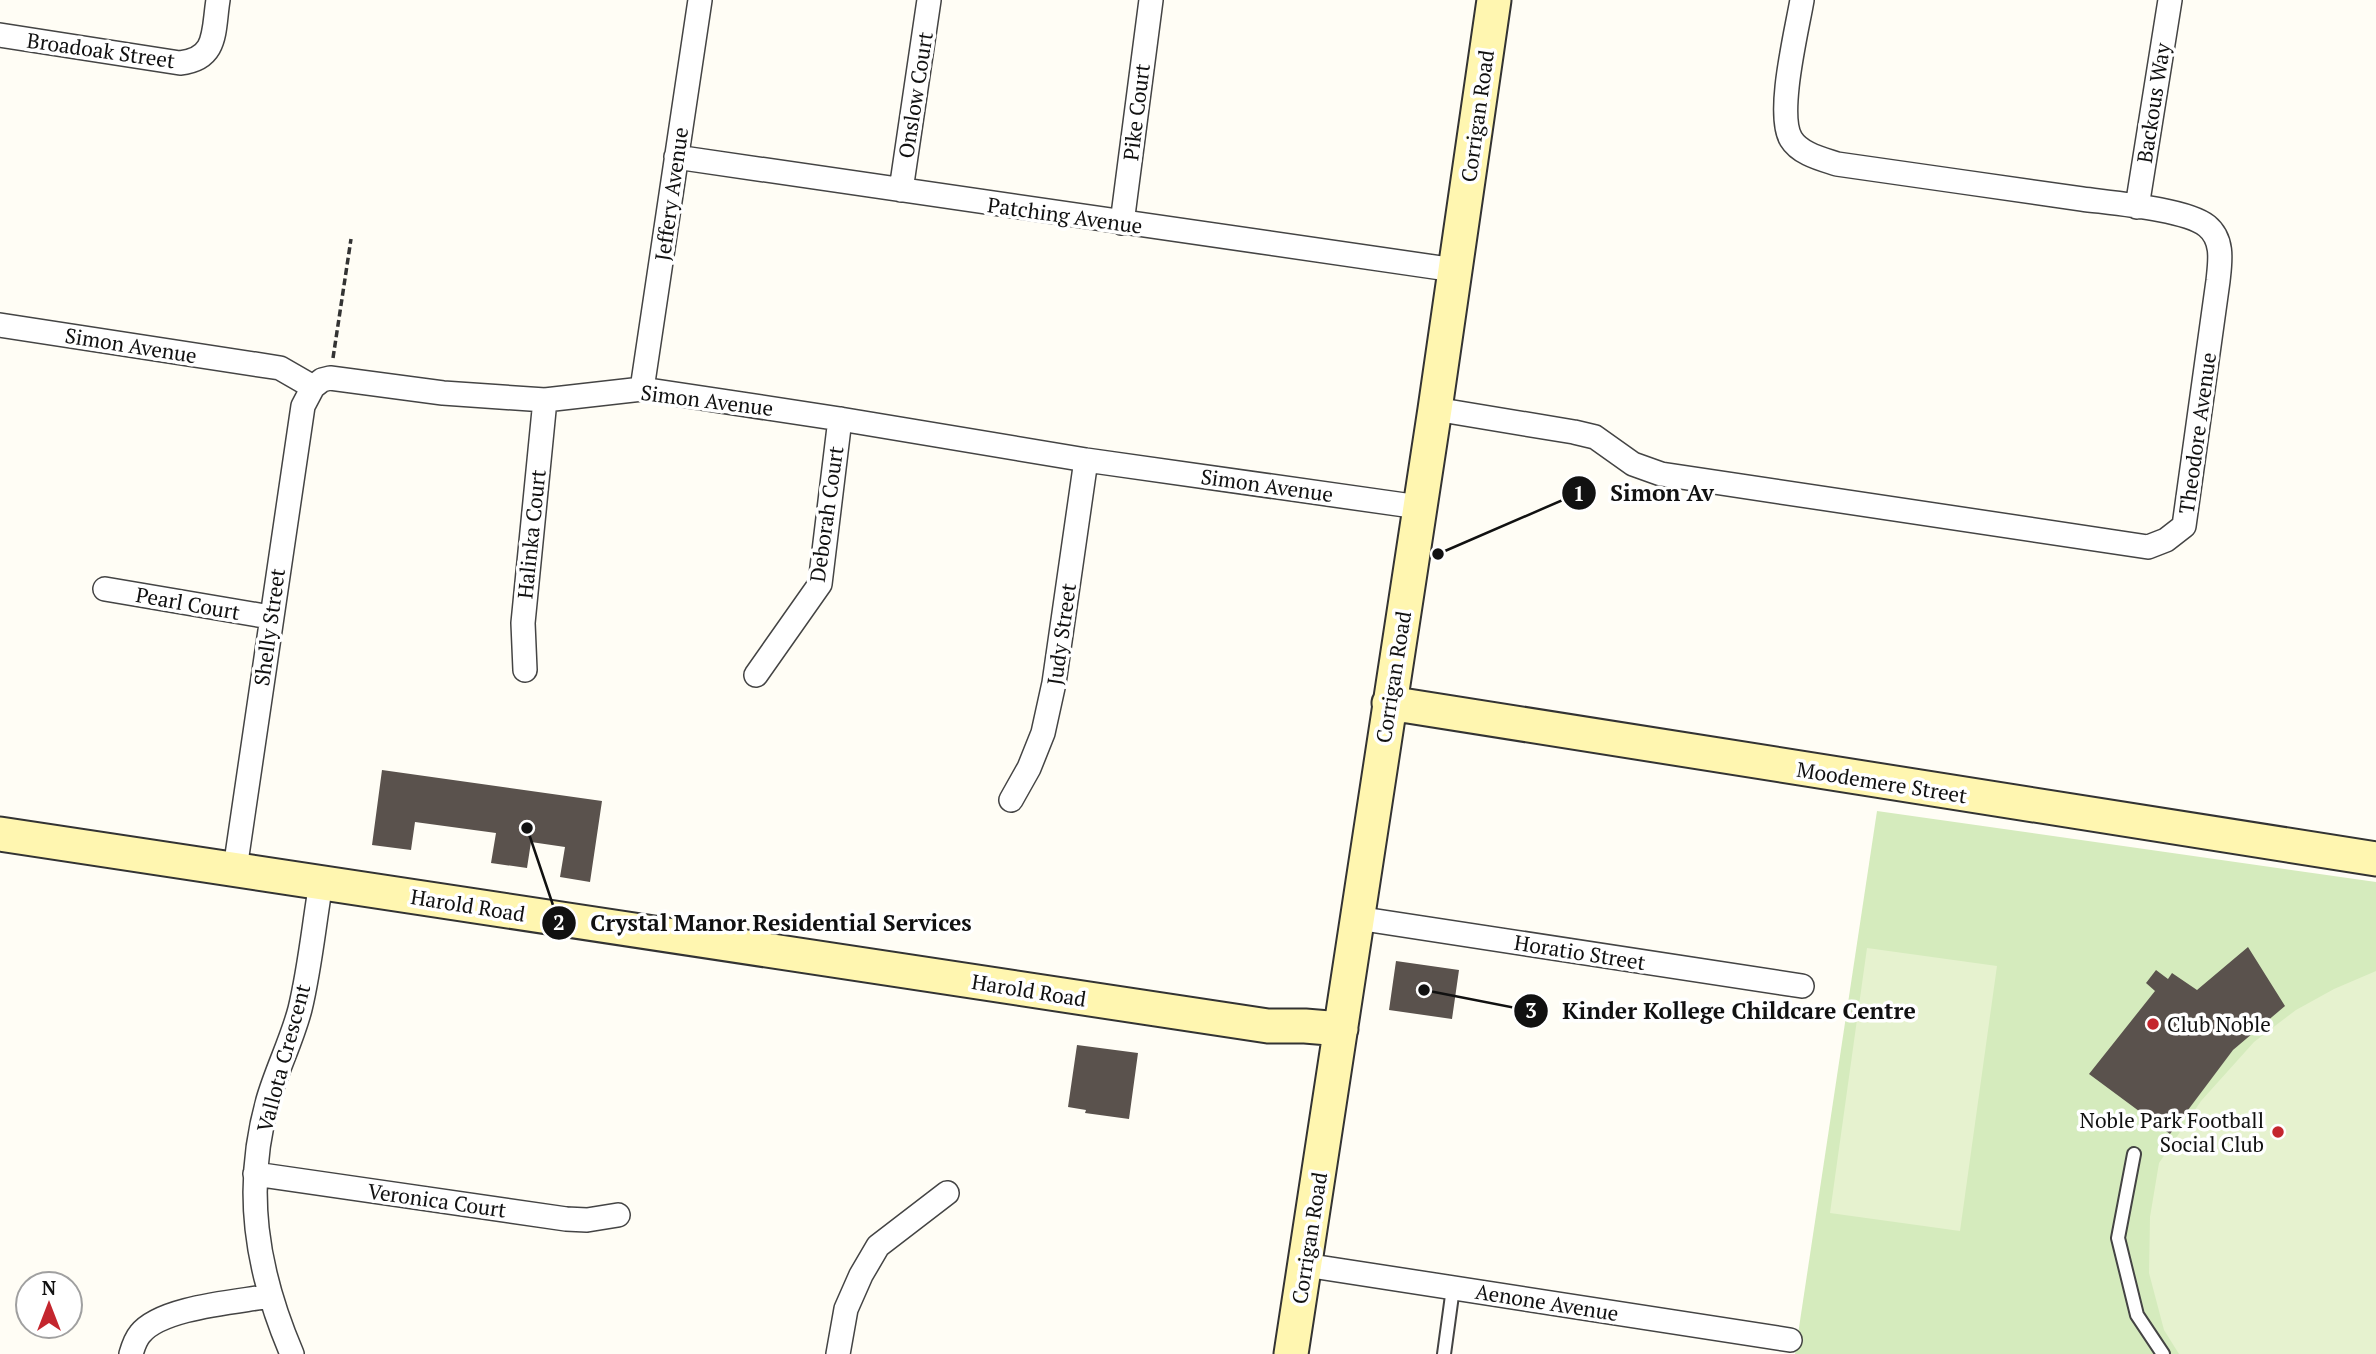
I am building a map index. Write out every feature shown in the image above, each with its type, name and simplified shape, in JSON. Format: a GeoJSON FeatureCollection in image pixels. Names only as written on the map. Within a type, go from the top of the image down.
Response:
{"type":"FeatureCollection","features":[{"type":"Feature","properties":{"kind":"street","name":"Broadoak Street"},"geometry":{"type":"LineString","coordinates":[[0,35],[180,63],[201,58],[210,47],[218,0]]}},
{"type":"Feature","properties":{"kind":"street","name":"Jeffery Avenue"},"geometry":{"type":"LineString","coordinates":[[642,389],[700,0]]}},
{"type":"Feature","properties":{"kind":"street","name":"Onslow Court"},"geometry":{"type":"LineString","coordinates":[[901,190],[929,0]]}},
{"type":"Feature","properties":{"kind":"street","name":"Pike Court"},"geometry":{"type":"LineString","coordinates":[[1122,223],[1151,0]]}},
{"type":"Feature","properties":{"kind":"street","name":"Corrigan Road"},"geometry":{"type":"LineString","coordinates":[[1291,1354],[1435,409],[1494,0]]}},
{"type":"Feature","properties":{"kind":"street","name":"Theodore Avenue"},"geometry":{"type":"LineString","coordinates":[[1435,409],[1595,437],[1633,464],[1661,474],[2148,547],[2166,540],[2184,526],[2221,257],[2217,239],[2207,226],[2187,217],[2137,206],[1837,164],[1809,154],[1791,139],[1785,118],[1787,89],[1802,0]]}},
{"type":"Feature","properties":{"kind":"street","name":"Backous Way"},"geometry":{"type":"LineString","coordinates":[[2137,206],[2170,0]]}},
{"type":"Feature","properties":{"kind":"street","name":"Patching Avenue"},"geometry":{"type":"LineString","coordinates":[[676,157],[1455,270]]}},
{"type":"Feature","properties":{"kind":"street","name":"Simon Avenue"},"geometry":{"type":"LineString","coordinates":[[0,325],[280,368],[321,383],[545,400],[642,389],[1086,460],[1419,507]]}},
{"type":"Feature","properties":{"kind":"street","name":"Shelly Street"},"geometry":{"type":"LineString","coordinates":[[234,869],[303,406],[321,383]]}},
{"type":"Feature","properties":{"kind":"street","name":"Halinka Court"},"geometry":{"type":"LineString","coordinates":[[525,670],[523,623],[545,400]]}},
{"type":"Feature","properties":{"kind":"street","name":"Deborah Court"},"geometry":{"type":"LineString","coordinates":[[756,675],[820,584],[839,419]]}},
{"type":"Feature","properties":{"kind":"street","name":"Judy Street"},"geometry":{"type":"LineString","coordinates":[[1011,800],[1029,768],[1043,733],[1054,683],[1086,460]]}},
{"type":"Feature","properties":{"kind":"street","name":"Pearl Court"},"geometry":{"type":"LineString","coordinates":[[105,589],[270,617]]}},
{"type":"Feature","properties":{"kind":"street","name":"Moodemere Street"},"geometry":{"type":"LineString","coordinates":[[1389,704],[2376,859]]}},
{"type":"Feature","properties":{"kind":"street","name":"Harold Road"},"geometry":{"type":"LineString","coordinates":[[0,834],[1268,1026],[1305,1026],[1339,1038]]}},
{"type":"Feature","properties":{"kind":"street","name":"Vallota Crescent"},"geometry":{"type":"LineString","coordinates":[[292,1354],[270,1296],[255,1223],[255,1174],[269,1097],[300,1008],[321,883]]}},
{"type":"Feature","properties":{"kind":"street","name":"Horatio Street"},"geometry":{"type":"LineString","coordinates":[[1357,918],[1802,986]]}},
{"type":"Feature","properties":{"kind":"street","name":"Veronica Court"},"geometry":{"type":"LineString","coordinates":[[255,1174],[566,1219],[587,1220],[618,1215]]}},
{"type":"Feature","properties":{"kind":"street"},"geometry":{"type":"LineString","coordinates":[[838,1354],[846,1309],[878,1246],[947,1194]]}},
{"type":"Feature","properties":{"kind":"street","name":"Aenone Avenue"},"geometry":{"type":"LineString","coordinates":[[1305,1265],[1790,1340]]}},
{"type":"Feature","properties":{"kind":"street"},"geometry":{"type":"LineString","coordinates":[[131,1354],[140,1333],[162,1318],[183,1311],[270,1296]]}},
{"type":"Feature","properties":{"kind":"lane"},"geometry":{"type":"LineString","coordinates":[[2134,1154],[2118,1238],[2137,1315],[2163,1354]]}},
{"type":"Feature","properties":{"kind":"lane"},"geometry":{"type":"LineString","coordinates":[[1444,1354],[1453,1288]]}},
{"type":"Feature","properties":{"kind":"path"},"geometry":{"type":"LineString","coordinates":[[321,383],[351,239]]}},
{"type":"Feature","properties":{"kind":"green space"},"geometry":{"type":"Polygon","coordinates":[[[1877,811],[2376,882],[2376,1354],[1795,1354],[1877,811]]]}},
{"type":"Feature","properties":{"kind":"green space"},"geometry":{"type":"Polygon","coordinates":[[[1867,948],[1997,966],[1960,1231],[1830,1213],[1867,948]]]}},
{"type":"Feature","properties":{"kind":"green space","name":"Noble Park Football Social Club"},"geometry":{"type":"Polygon","coordinates":[[[2376,971],[2376,1354],[2179,1354],[2164,1330],[2149,1273],[2150,1217],[2159,1163],[2201,1101],[2254,1042],[2296,1010],[2334,989],[2376,971]]]}},
{"type":"Feature","properties":{"kind":"building"},"geometry":{"type":"Polygon","coordinates":[[[382,770],[602,801],[590,882],[560,877],[565,847],[531,842],[527,868],[491,863],[496,833],[415,822],[411,850],[372,845],[382,770]]]}},
{"type":"Feature","properties":{"kind":"building"},"geometry":{"type":"Polygon","coordinates":[[[2248,947],[2285,1006],[2233,1050],[2170,1134],[2089,1074],[2155,991],[2146,983],[2156,970],[2168,979],[2172,973],[2197,990],[2248,947]]]}},
{"type":"Feature","properties":{"kind":"building"},"geometry":{"type":"Polygon","coordinates":[[[1396,961],[1459,970],[1452,1019],[1389,1010],[1396,961]]]}},
{"type":"Feature","properties":{"kind":"building"},"geometry":{"type":"Polygon","coordinates":[[[1077,1045],[1138,1053],[1129,1119],[1085,1113],[1086,1110],[1068,1107],[1077,1045]]]}},
{"type":"Feature","properties":{"kind":"place","name":"Simon Av"},"geometry":{"type":"Point","coordinates":[1438,554]}},
{"type":"Feature","properties":{"kind":"place","name":"Crystal Manor Residential Services"},"geometry":{"type":"Point","coordinates":[527,828]}},
{"type":"Feature","properties":{"kind":"place","name":"Kinder Kollege Childcare Centre"},"geometry":{"type":"Point","coordinates":[1424,990]}},
{"type":"Feature","properties":{"kind":"place","name":"Club Noble"},"geometry":{"type":"Point","coordinates":[2153,1024]}},
{"type":"Feature","properties":{"kind":"place","name":"Noble Park Football Social Club"},"geometry":{"type":"Point","coordinates":[2278,1132]}}]}
